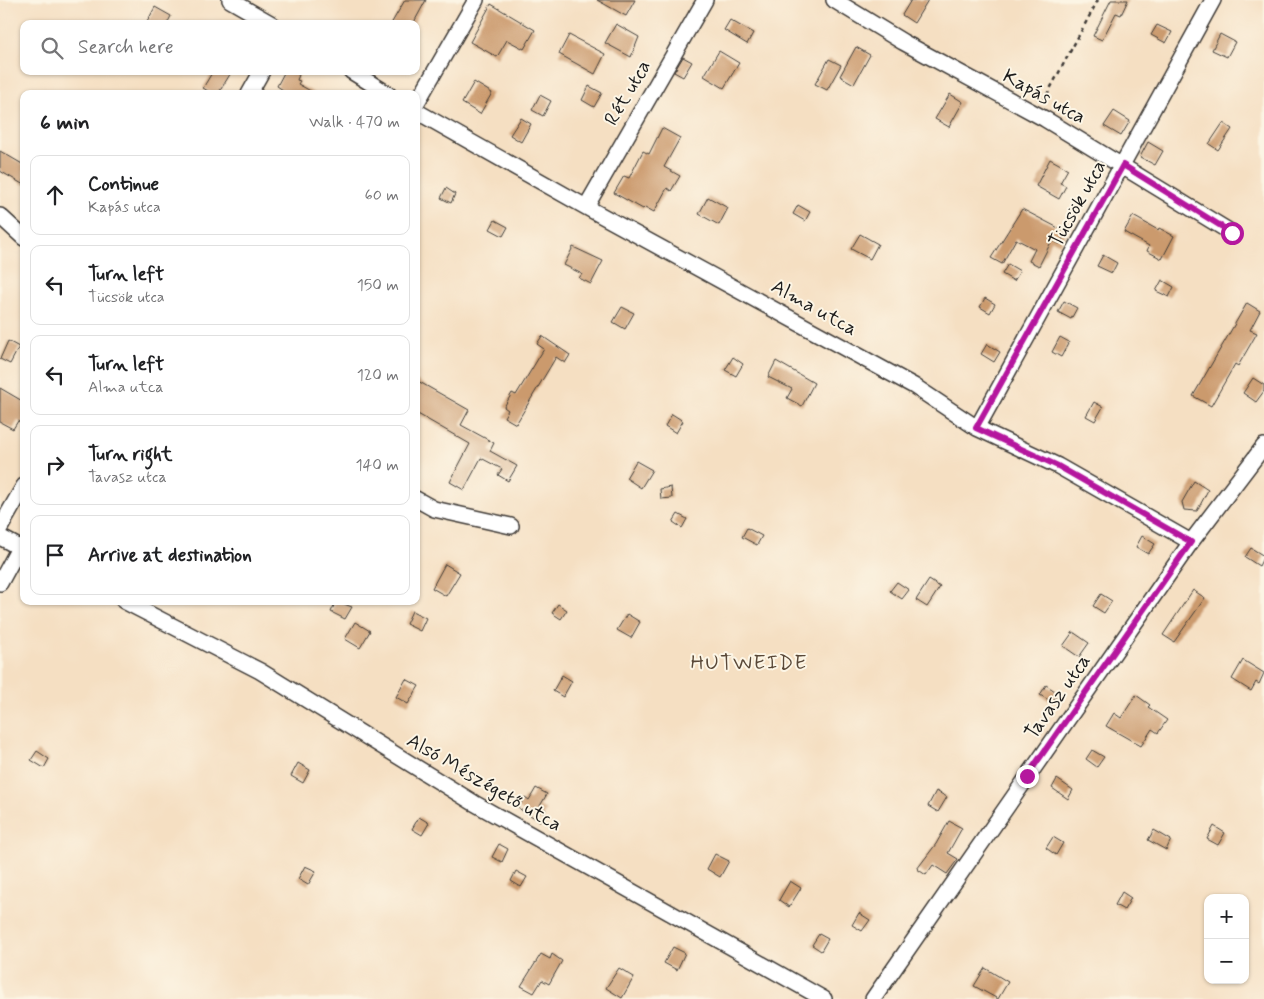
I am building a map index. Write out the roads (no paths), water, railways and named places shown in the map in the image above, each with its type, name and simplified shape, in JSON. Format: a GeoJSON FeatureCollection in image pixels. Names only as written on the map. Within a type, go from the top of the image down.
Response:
{"type":"FeatureCollection","features":[{"type":"Feature","properties":{"kind":"street"},"geometry":{"type":"LineString","coordinates":[[230,0],[256,6],[268,20]]}},
{"type":"Feature","properties":{"kind":"street"},"geometry":{"type":"LineString","coordinates":[[420,97],[476,0]]}},
{"type":"Feature","properties":{"kind":"street","name":"Rét utca"},"geometry":{"type":"LineString","coordinates":[[586,207],[706,0]]}},
{"type":"Feature","properties":{"kind":"street","name":"Kapás utca"},"geometry":{"type":"LineString","coordinates":[[834,0],[903,42],[1036,114],[1123,165],[1232,233]]}},
{"type":"Feature","properties":{"kind":"street","name":"Tücsök utca"},"geometry":{"type":"LineString","coordinates":[[976,428],[1213,0]]}},
{"type":"Feature","properties":{"kind":"street"},"geometry":{"type":"LineString","coordinates":[[251,90],[260,75]]}},
{"type":"Feature","properties":{"kind":"street"},"geometry":{"type":"LineString","coordinates":[[357,75],[381,90]]}},
{"type":"Feature","properties":{"kind":"street","name":"Alma utca"},"geometry":{"type":"LineString","coordinates":[[420,113],[586,207],[914,386],[976,428],[1058,466],[1191,542]]}},
{"type":"Feature","properties":{"kind":"street"},"geometry":{"type":"LineString","coordinates":[[0,216],[20,234]]}},
{"type":"Feature","properties":{"kind":"street","name":"Tavasz utca"},"geometry":{"type":"LineString","coordinates":[[873,999],[1191,542],[1264,446]]}},
{"type":"Feature","properties":{"kind":"street"},"geometry":{"type":"LineString","coordinates":[[0,528],[20,493]]}},
{"type":"Feature","properties":{"kind":"street"},"geometry":{"type":"LineString","coordinates":[[420,501],[434,509],[511,526]]}},
{"type":"Feature","properties":{"kind":"street"},"geometry":{"type":"LineString","coordinates":[[0,537],[20,548]]}},
{"type":"Feature","properties":{"kind":"street"},"geometry":{"type":"LineString","coordinates":[[0,583],[20,552]]}},
{"type":"Feature","properties":{"kind":"street","name":"Alsó Mészégető utca"},"geometry":{"type":"LineString","coordinates":[[132,605],[260,671],[474,803],[824,999]]}},
{"type":"Feature","properties":{"kind":"district","name":"HUTWEIDE"},"geometry":{"type":"Point","coordinates":[749,663]}}]}
